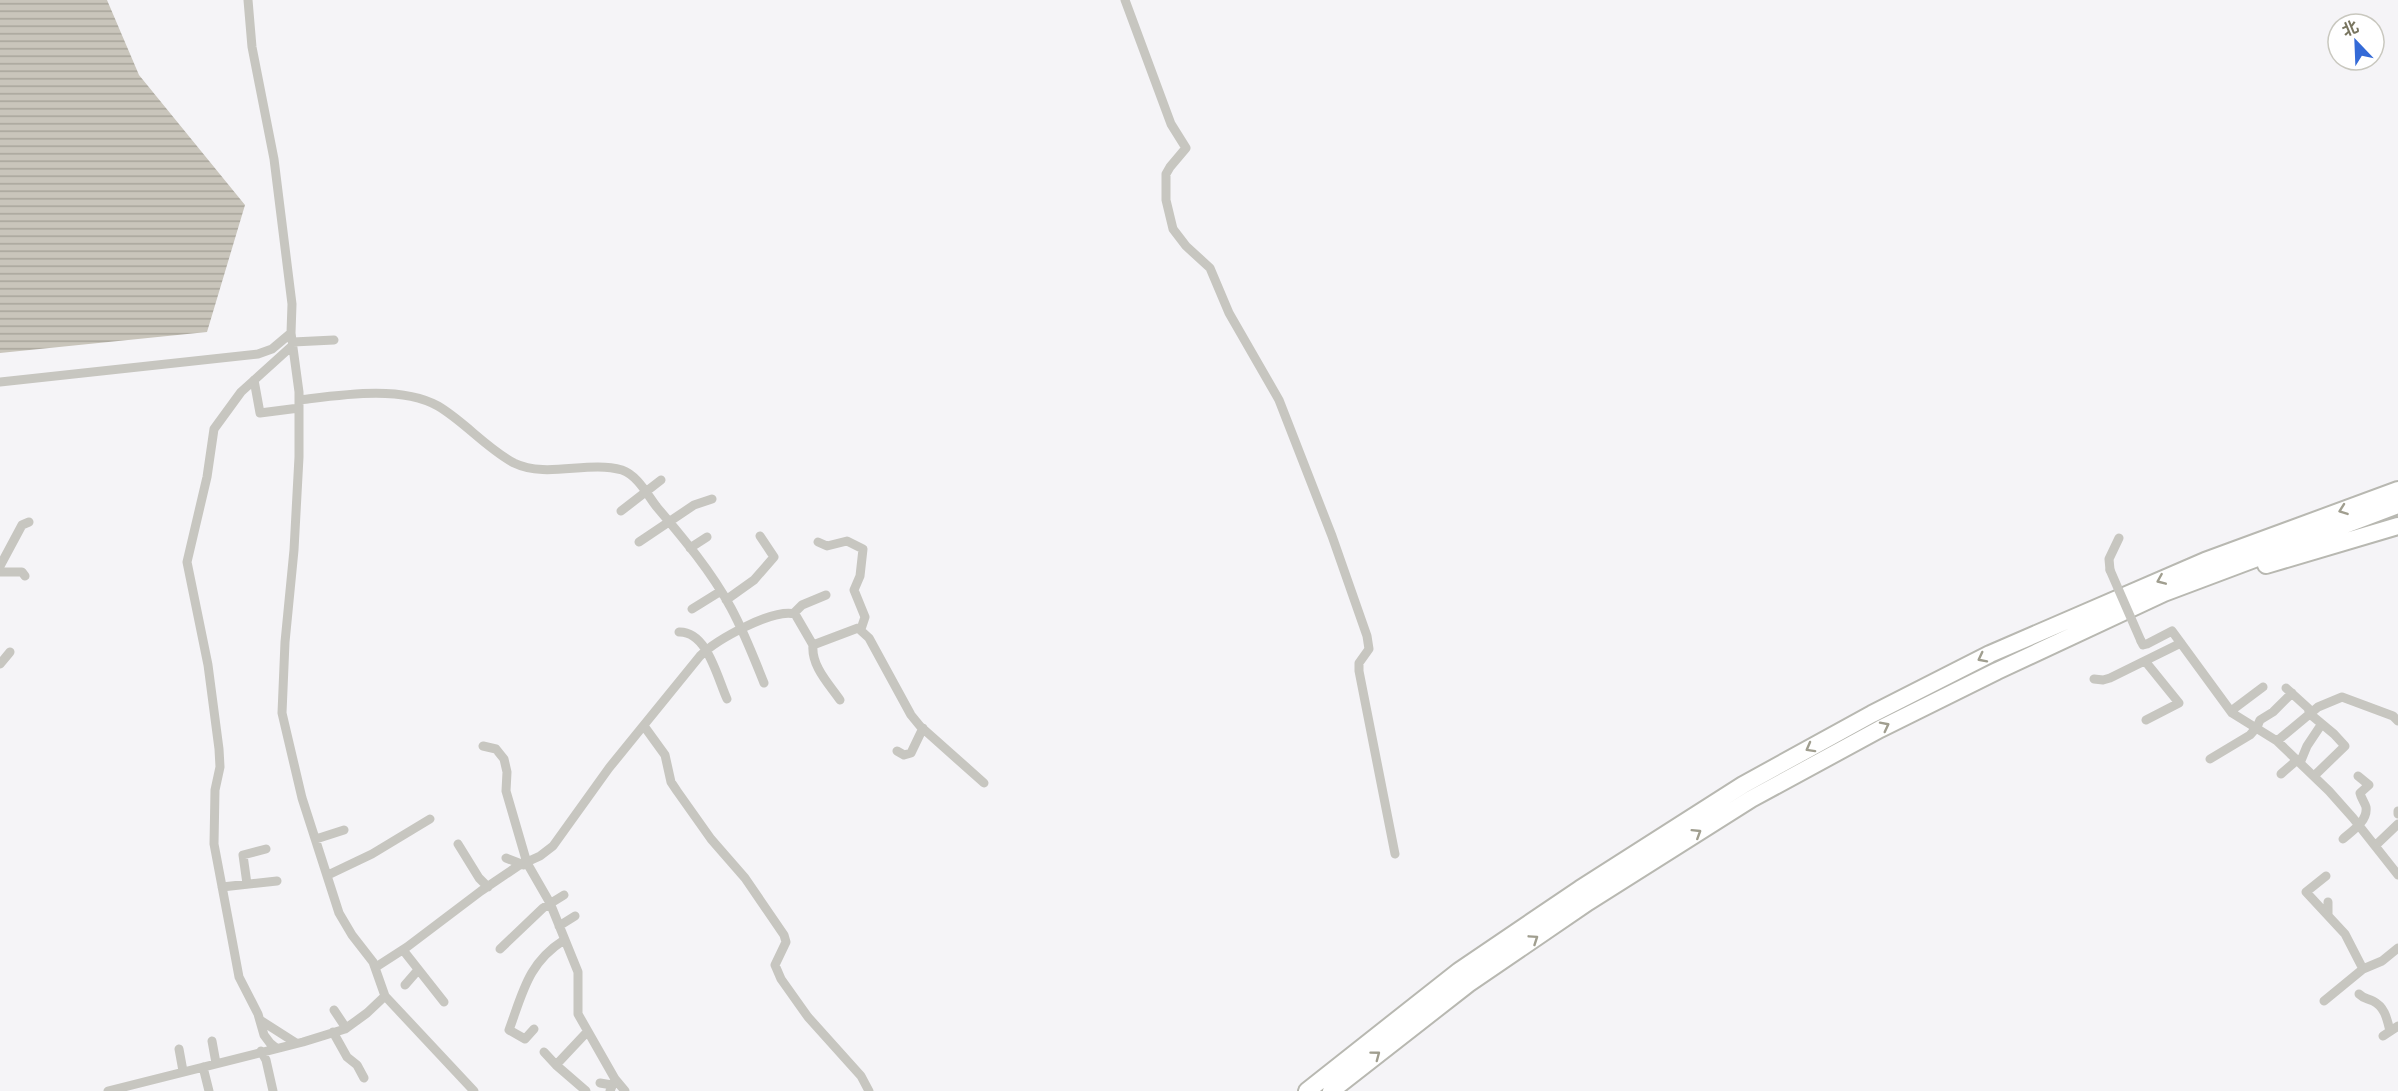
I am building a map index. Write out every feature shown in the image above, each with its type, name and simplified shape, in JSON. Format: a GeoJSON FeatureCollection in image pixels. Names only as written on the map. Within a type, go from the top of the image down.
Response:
{"type":"FeatureCollection","features":[{"type":"Feature","properties":{"kind":"highway"},"geometry":{"type":"LineString","coordinates":[[1307,1091],[1459,971],[1580,889],[1743,785],[1990,654],[2205,561],[2398,490]]}},
{"type":"Feature","properties":{"kind":"highway"},"geometry":{"type":"LineString","coordinates":[[1330,1091],[1468,984],[1588,902],[1751,799],[1880,729],[2164,593],[2398,505]]}},
{"type":"Feature","properties":{"kind":"highway"},"geometry":{"type":"LineString","coordinates":[[2164,593],[2210,583],[2398,526]]}},
{"type":"Feature","properties":{"kind":"street"},"geometry":{"type":"LineString","coordinates":[[248,0],[254,57],[275,170],[292,304],[292,340],[299,404],[296,526],[285,642],[282,713],[292,763],[339,913],[376,967],[385,996],[470,1089]]}},
{"type":"Feature","properties":{"kind":"street"},"geometry":{"type":"LineString","coordinates":[[1125,0],[1162,103],[1171,124],[1186,148],[1166,174],[1166,200],[1173,229],[1186,246],[1210,268],[1229,313],[1277,396],[1300,450],[1301,460],[1332,536],[1367,636],[1369,649],[1359,663],[1359,671],[1395,854]]}},
{"type":"Feature","properties":{"kind":"street"},"geometry":{"type":"LineString","coordinates":[[276,1048],[264,1035],[260,1020],[239,977],[214,844],[215,790],[220,767],[219,748],[208,665],[187,562],[207,477],[214,429],[230,405],[292,340]]}},
{"type":"Feature","properties":{"kind":"street"},"geometry":{"type":"LineString","coordinates":[[0,382],[258,354],[292,340],[334,340]]}},
{"type":"Feature","properties":{"kind":"street"},"geometry":{"type":"LineString","coordinates":[[254,380],[260,413],[337,395],[397,394],[421,398],[439,407],[494,450],[520,465],[542,469],[620,470],[629,473],[669,521],[721,591],[741,628],[764,683]]}},
{"type":"Feature","properties":{"kind":"street"},"geometry":{"type":"LineString","coordinates":[[621,512],[661,480]]}},
{"type":"Feature","properties":{"kind":"street"},"geometry":{"type":"LineString","coordinates":[[639,542],[694,505],[712,499]]}},
{"type":"Feature","properties":{"kind":"street"},"geometry":{"type":"LineString","coordinates":[[0,566],[22,525],[29,522]]}},
{"type":"Feature","properties":{"kind":"street"},"geometry":{"type":"LineString","coordinates":[[726,600],[754,580],[774,557],[760,536]]}},
{"type":"Feature","properties":{"kind":"street"},"geometry":{"type":"LineString","coordinates":[[690,548],[707,537]]}},
{"type":"Feature","properties":{"kind":"street"},"geometry":{"type":"LineString","coordinates":[[2119,538],[2109,559],[2110,570],[2143,645],[2172,631],[2231,711],[2277,741],[2314,776],[2376,845],[2398,875]]}},
{"type":"Feature","properties":{"kind":"street"},"geometry":{"type":"LineString","coordinates":[[818,542],[827,546],[847,541],[863,549],[860,576],[854,590],[865,617],[861,629]]}},
{"type":"Feature","properties":{"kind":"street"},"geometry":{"type":"LineString","coordinates":[[0,572],[22,572],[25,576]]}},
{"type":"Feature","properties":{"kind":"street"},"geometry":{"type":"LineString","coordinates":[[692,609],[721,591]]}},
{"type":"Feature","properties":{"kind":"street"},"geometry":{"type":"LineString","coordinates":[[376,967],[403,950],[488,887],[547,851],[599,780],[706,650],[741,628],[779,615],[794,613],[802,605],[826,595]]}},
{"type":"Feature","properties":{"kind":"street"},"geometry":{"type":"LineString","coordinates":[[794,613],[813,645],[813,658],[817,667],[840,700]]}},
{"type":"Feature","properties":{"kind":"street"},"geometry":{"type":"LineString","coordinates":[[813,645],[858,628],[861,629]]}},
{"type":"Feature","properties":{"kind":"street"},"geometry":{"type":"LineString","coordinates":[[861,629],[873,645],[906,708],[923,728],[984,783]]}},
{"type":"Feature","properties":{"kind":"street"},"geometry":{"type":"LineString","coordinates":[[679,632],[690,632],[703,643],[726,699]]}},
{"type":"Feature","properties":{"kind":"street"},"geometry":{"type":"LineString","coordinates":[[2094,679],[2110,678],[2181,643]]}},
{"type":"Feature","properties":{"kind":"street"},"geometry":{"type":"LineString","coordinates":[[0,664],[10,652]]}},
{"type":"Feature","properties":{"kind":"street"},"geometry":{"type":"LineString","coordinates":[[2145,662],[2179,703],[2146,720]]}},
{"type":"Feature","properties":{"kind":"street"},"geometry":{"type":"LineString","coordinates":[[2231,711],[2263,687]]}},
{"type":"Feature","properties":{"kind":"street"},"geometry":{"type":"LineString","coordinates":[[2210,759],[2250,735],[2258,727],[2260,720],[2273,712],[2289,691],[2344,746],[2314,776]]}},
{"type":"Feature","properties":{"kind":"street"},"geometry":{"type":"LineString","coordinates":[[2277,741],[2318,707],[2342,697],[2392,716],[2398,721]]}},
{"type":"Feature","properties":{"kind":"street"},"geometry":{"type":"LineString","coordinates":[[2281,774],[2299,762],[2321,724]]}},
{"type":"Feature","properties":{"kind":"street"},"geometry":{"type":"LineString","coordinates":[[644,726],[665,755],[671,782],[677,791],[711,839],[745,878],[784,935],[786,942],[775,965],[781,979],[808,1017],[861,1076],[869,1091]]}},
{"type":"Feature","properties":{"kind":"street"},"geometry":{"type":"LineString","coordinates":[[897,751],[904,755],[911,753],[923,728]]}},
{"type":"Feature","properties":{"kind":"street"},"geometry":{"type":"LineString","coordinates":[[483,746],[496,749],[504,759],[507,772],[506,792],[525,864],[550,903],[579,976],[578,1014],[613,1085]]}},
{"type":"Feature","properties":{"kind":"street"},"geometry":{"type":"LineString","coordinates":[[2343,839],[2359,825],[2365,813],[2366,805],[2360,793],[2369,785],[2358,776]]}},
{"type":"Feature","properties":{"kind":"street"},"geometry":{"type":"LineString","coordinates":[[328,875],[372,854],[430,819]]}},
{"type":"Feature","properties":{"kind":"street"},"geometry":{"type":"LineString","coordinates":[[2376,845],[2398,824]]}},
{"type":"Feature","properties":{"kind":"street"},"geometry":{"type":"LineString","coordinates":[[316,839],[344,830]]}},
{"type":"Feature","properties":{"kind":"street"},"geometry":{"type":"LineString","coordinates":[[458,844],[473,870],[488,887]]}},
{"type":"Feature","properties":{"kind":"street"},"geometry":{"type":"LineString","coordinates":[[247,884],[243,855],[266,849]]}},
{"type":"Feature","properties":{"kind":"street"},"geometry":{"type":"LineString","coordinates":[[506,858],[525,864]]}},
{"type":"Feature","properties":{"kind":"street"},"geometry":{"type":"LineString","coordinates":[[2326,876],[2306,892],[2345,934],[2363,969]]}},
{"type":"Feature","properties":{"kind":"street"},"geometry":{"type":"LineString","coordinates":[[222,887],[277,881]]}},
{"type":"Feature","properties":{"kind":"street"},"geometry":{"type":"LineString","coordinates":[[500,949],[550,903],[564,895]]}},
{"type":"Feature","properties":{"kind":"street"},"geometry":{"type":"LineString","coordinates":[[2328,902],[2328,915]]}},
{"type":"Feature","properties":{"kind":"street"},"geometry":{"type":"LineString","coordinates":[[559,926],[575,916]]}},
{"type":"Feature","properties":{"kind":"street"},"geometry":{"type":"LineString","coordinates":[[534,1029],[525,1040],[509,1030],[532,969],[546,953],[564,940]]}},
{"type":"Feature","properties":{"kind":"street"},"geometry":{"type":"LineString","coordinates":[[2324,1001],[2363,969],[2382,961],[2398,948]]}},
{"type":"Feature","properties":{"kind":"street"},"geometry":{"type":"LineString","coordinates":[[403,950],[444,1002]]}},
{"type":"Feature","properties":{"kind":"street"},"geometry":{"type":"LineString","coordinates":[[405,985],[418,970]]}},
{"type":"Feature","properties":{"kind":"street"},"geometry":{"type":"LineString","coordinates":[[2359,994],[2375,1003],[2387,1015],[2390,1031]]}},
{"type":"Feature","properties":{"kind":"street"},"geometry":{"type":"LineString","coordinates":[[108,1091],[346,1028],[385,996]]}},
{"type":"Feature","properties":{"kind":"street"},"geometry":{"type":"LineString","coordinates":[[334,1010],[346,1028]]}},
{"type":"Feature","properties":{"kind":"street"},"geometry":{"type":"LineString","coordinates":[[260,1020],[296,1043]]}},
{"type":"Feature","properties":{"kind":"street"},"geometry":{"type":"LineString","coordinates":[[333,1032],[347,1057],[357,1065],[364,1078]]}},
{"type":"Feature","properties":{"kind":"street"},"geometry":{"type":"LineString","coordinates":[[556,1065],[587,1032]]}},
{"type":"Feature","properties":{"kind":"street"},"geometry":{"type":"LineString","coordinates":[[212,1041],[216,1063]]}},
{"type":"Feature","properties":{"kind":"street"},"geometry":{"type":"LineString","coordinates":[[179,1049],[183,1071]]}},
{"type":"Feature","properties":{"kind":"street"},"geometry":{"type":"LineString","coordinates":[[261,1051],[266,1060],[273,1091]]}},
{"type":"Feature","properties":{"kind":"street"},"geometry":{"type":"LineString","coordinates":[[544,1052],[586,1091]]}},
{"type":"Feature","properties":{"kind":"street"},"geometry":{"type":"LineString","coordinates":[[203,1067],[209,1091]]}},
{"type":"Feature","properties":{"kind":"street"},"geometry":{"type":"LineString","coordinates":[[600,1083],[613,1085],[625,1091]]}},
{"type":"Feature","properties":{"kind":"shaded area"},"geometry":{"type":"Polygon","coordinates":[[[0,0],[107,0],[139,75],[245,205],[207,332],[0,353],[0,0]]]}}]}
